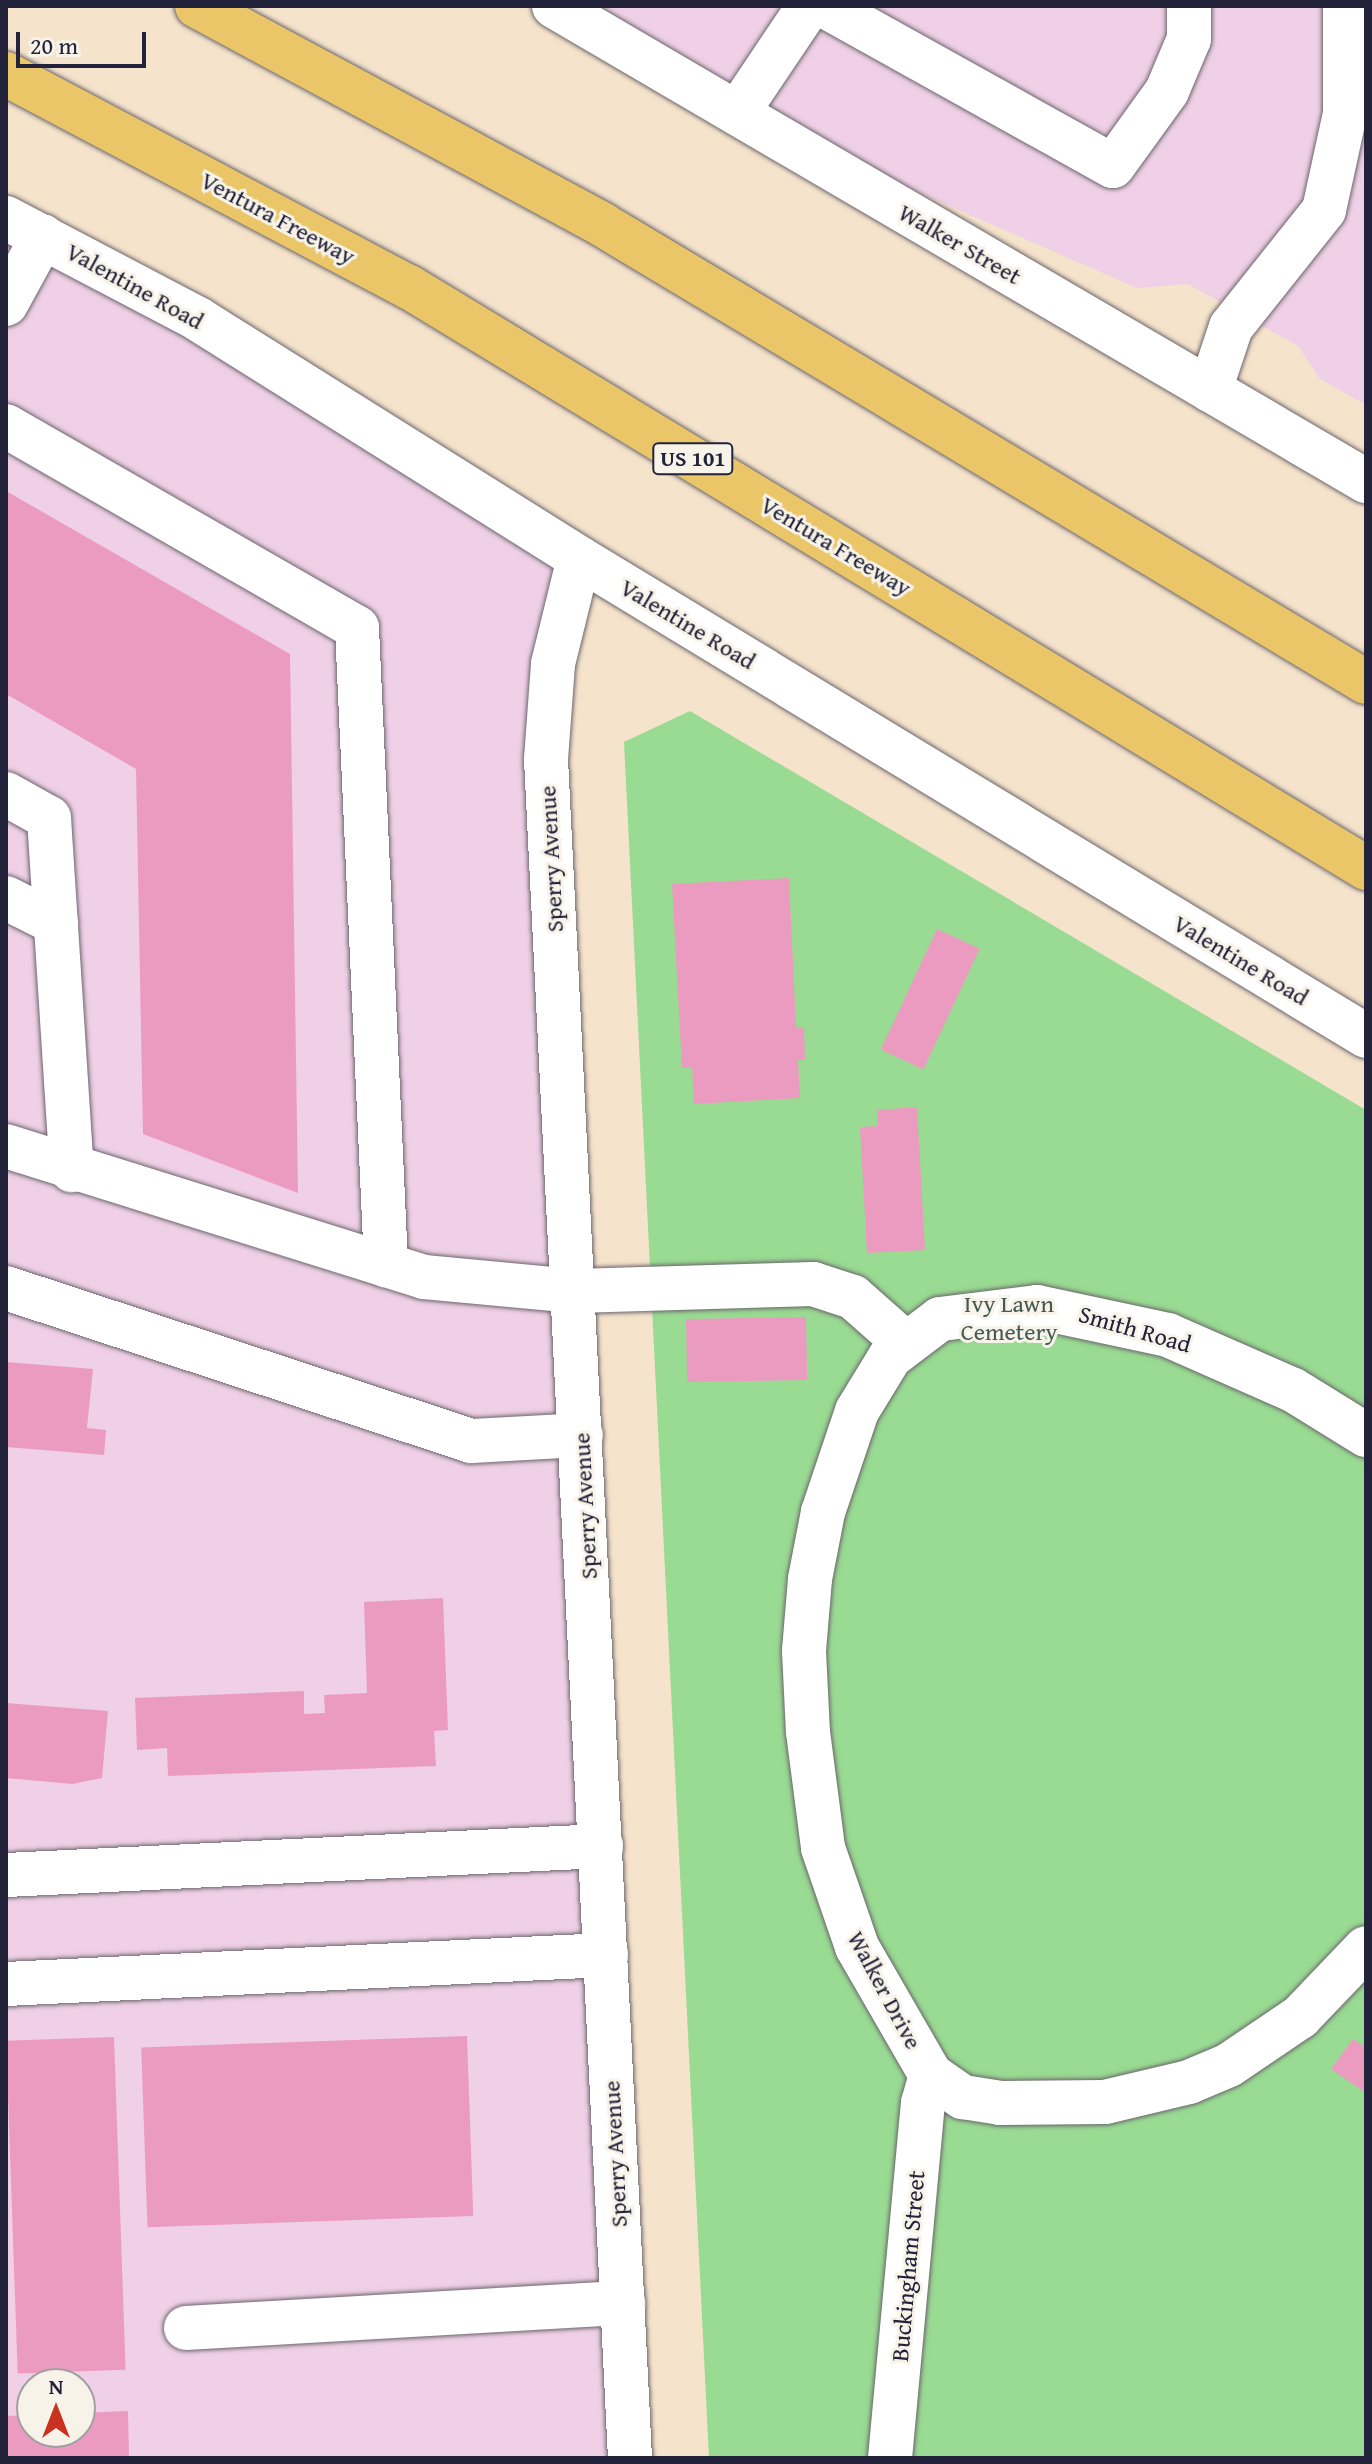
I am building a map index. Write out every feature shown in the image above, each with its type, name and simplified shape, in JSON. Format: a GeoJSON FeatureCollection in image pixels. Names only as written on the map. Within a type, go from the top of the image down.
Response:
{"type":"FeatureCollection","features":[{"type":"Feature","properties":{"kind":"highway"},"geometry":{"type":"LineString","coordinates":[[197,6],[603,225],[1366,682]]}},
{"type":"Feature","properties":{"kind":"highway","name":"Ventura Freeway"},"geometry":{"type":"LineString","coordinates":[[6,74],[409,287],[1366,868]]}},
{"type":"Feature","properties":{"kind":"street","name":"Walker Street"},"geometry":{"type":"LineString","coordinates":[[554,6],[1366,481]]}},
{"type":"Feature","properties":{"kind":"street"},"geometry":{"type":"LineString","coordinates":[[737,113],[809,6]]}},
{"type":"Feature","properties":{"kind":"street"},"geometry":{"type":"LineString","coordinates":[[825,6],[1113,166],[1167,91],[1189,39],[1189,6]]}},
{"type":"Feature","properties":{"kind":"street"},"geometry":{"type":"LineString","coordinates":[[1210,390],[1231,327],[1324,210],[1345,114],[1345,6]]}},
{"type":"Feature","properties":{"kind":"street"},"geometry":{"type":"LineString","coordinates":[[6,304],[25,227]]}},
{"type":"Feature","properties":{"kind":"street","name":"Valentine Road"},"geometry":{"type":"LineString","coordinates":[[25,227],[198,319],[579,558],[1366,1036]]}},
{"type":"Feature","properties":{"kind":"street"},"geometry":{"type":"LineString","coordinates":[[6,426],[357,628],[386,1265]]}},
{"type":"Feature","properties":{"kind":"street","name":"Sperry Avenue"},"geometry":{"type":"LineString","coordinates":[[579,558],[553,664],[546,759],[575,1291],[630,2458]]}},
{"type":"Feature","properties":{"kind":"street"},"geometry":{"type":"LineString","coordinates":[[6,794],[49,818],[72,1170]]}},
{"type":"Feature","properties":{"kind":"street"},"geometry":{"type":"LineString","coordinates":[[6,898],[56,923]]}},
{"type":"Feature","properties":{"kind":"street"},"geometry":{"type":"LineString","coordinates":[[6,1146],[72,1170],[424,1277],[575,1291],[823,1286],[853,1297],[905,1343]]}},
{"type":"Feature","properties":{"kind":"street"},"geometry":{"type":"LineString","coordinates":[[6,1288],[471,1441],[581,1435]]}},
{"type":"Feature","properties":{"kind":"street","name":"Smith Road"},"geometry":{"type":"LineString","coordinates":[[905,1343],[940,1319],[972,1312],[1004,1307],[1070,1311],[1168,1335],[1232,1359],[1366,1435]]}},
{"type":"Feature","properties":{"kind":"street","name":"Walker Drive"},"geometry":{"type":"LineString","coordinates":[[905,1343],[866,1392],[823,1512],[810,1579],[804,1651],[808,1732],[823,1848],[857,1947],[931,2075],[963,2097],[1000,2103],[1105,2102],[1175,2087],[1229,2065],[1266,2043],[1300,2017],[1366,1948]]}},
{"type":"Feature","properties":{"kind":"street"},"geometry":{"type":"LineString","coordinates":[[6,1875],[601,1846]]}},
{"type":"Feature","properties":{"kind":"street"},"geometry":{"type":"LineString","coordinates":[[6,1984],[606,1955]]}},
{"type":"Feature","properties":{"kind":"street","name":"Buckingham Street"},"geometry":{"type":"LineString","coordinates":[[890,2458],[923,2103],[931,2075]]}},
{"type":"Feature","properties":{"kind":"street"},"geometry":{"type":"LineString","coordinates":[[186,2328],[623,2303]]}},
{"type":"Feature","properties":{"kind":"shaded area"},"geometry":{"type":"Polygon","coordinates":[[[554,6],[1366,6],[1366,405],[1320,379],[1298,346],[1188,284],[1137,288],[737,113],[554,6]]]}},
{"type":"Feature","properties":{"kind":"shaded area"},"geometry":{"type":"Polygon","coordinates":[[[6,218],[579,558],[553,664],[630,2458],[6,2458],[6,218]]]}},
{"type":"Feature","properties":{"kind":"green space","name":"Ivy Lawn Cemetery"},"geometry":{"type":"Polygon","coordinates":[[[690,711],[1366,1110],[1366,2458],[709,2458],[624,742],[690,711]]]}},
{"type":"Feature","properties":{"kind":"building"},"geometry":{"type":"Polygon","coordinates":[[[6,491],[290,654],[298,1193],[143,1134],[136,769],[6,694],[6,491]]]}},
{"type":"Feature","properties":{"kind":"building"},"geometry":{"type":"Polygon","coordinates":[[[789,878],[796,1027],[804,1027],[805,1059],[798,1060],[800,1098],[694,1104],[692,1067],[682,1068],[672,884],[789,878]]]}},
{"type":"Feature","properties":{"kind":"building"},"geometry":{"type":"Polygon","coordinates":[[[937,929],[980,949],[923,1069],[881,1050],[937,929]]]}},
{"type":"Feature","properties":{"kind":"building"},"geometry":{"type":"Polygon","coordinates":[[[917,1107],[925,1250],[867,1253],[860,1127],[878,1126],[877,1110],[917,1107]]]}},
{"type":"Feature","properties":{"kind":"building"},"geometry":{"type":"Polygon","coordinates":[[[806,1317],[807,1380],[687,1382],[686,1319],[806,1317]]]}},
{"type":"Feature","properties":{"kind":"building"},"geometry":{"type":"Polygon","coordinates":[[[6,1362],[93,1369],[87,1428],[106,1430],[104,1455],[6,1447],[6,1362]]]}},
{"type":"Feature","properties":{"kind":"building"},"geometry":{"type":"Polygon","coordinates":[[[443,1598],[448,1730],[434,1731],[436,1766],[168,1776],[167,1748],[137,1750],[135,1698],[304,1691],[304,1714],[325,1713],[324,1695],[367,1693],[364,1602],[443,1598]]]}},
{"type":"Feature","properties":{"kind":"building"},"geometry":{"type":"Polygon","coordinates":[[[6,1703],[108,1711],[102,1778],[72,1784],[6,1778],[6,1703]]]}},
{"type":"Feature","properties":{"kind":"building"},"geometry":{"type":"Polygon","coordinates":[[[467,2036],[473,2216],[147,2227],[141,2047],[467,2036]]]}},
{"type":"Feature","properties":{"kind":"building"},"geometry":{"type":"Polygon","coordinates":[[[114,2037],[126,2370],[17,2368],[6,2041],[114,2037]]]}},
{"type":"Feature","properties":{"kind":"building"},"geometry":{"type":"Polygon","coordinates":[[[1353,2039],[1366,2048],[1366,2093],[1331,2069],[1353,2039]]]}},
{"type":"Feature","properties":{"kind":"building"},"geometry":{"type":"Polygon","coordinates":[[[128,2411],[129,2458],[6,2458],[6,2416],[16,2416],[16,2448],[96,2448],[96,2412],[128,2411]]]}}]}
